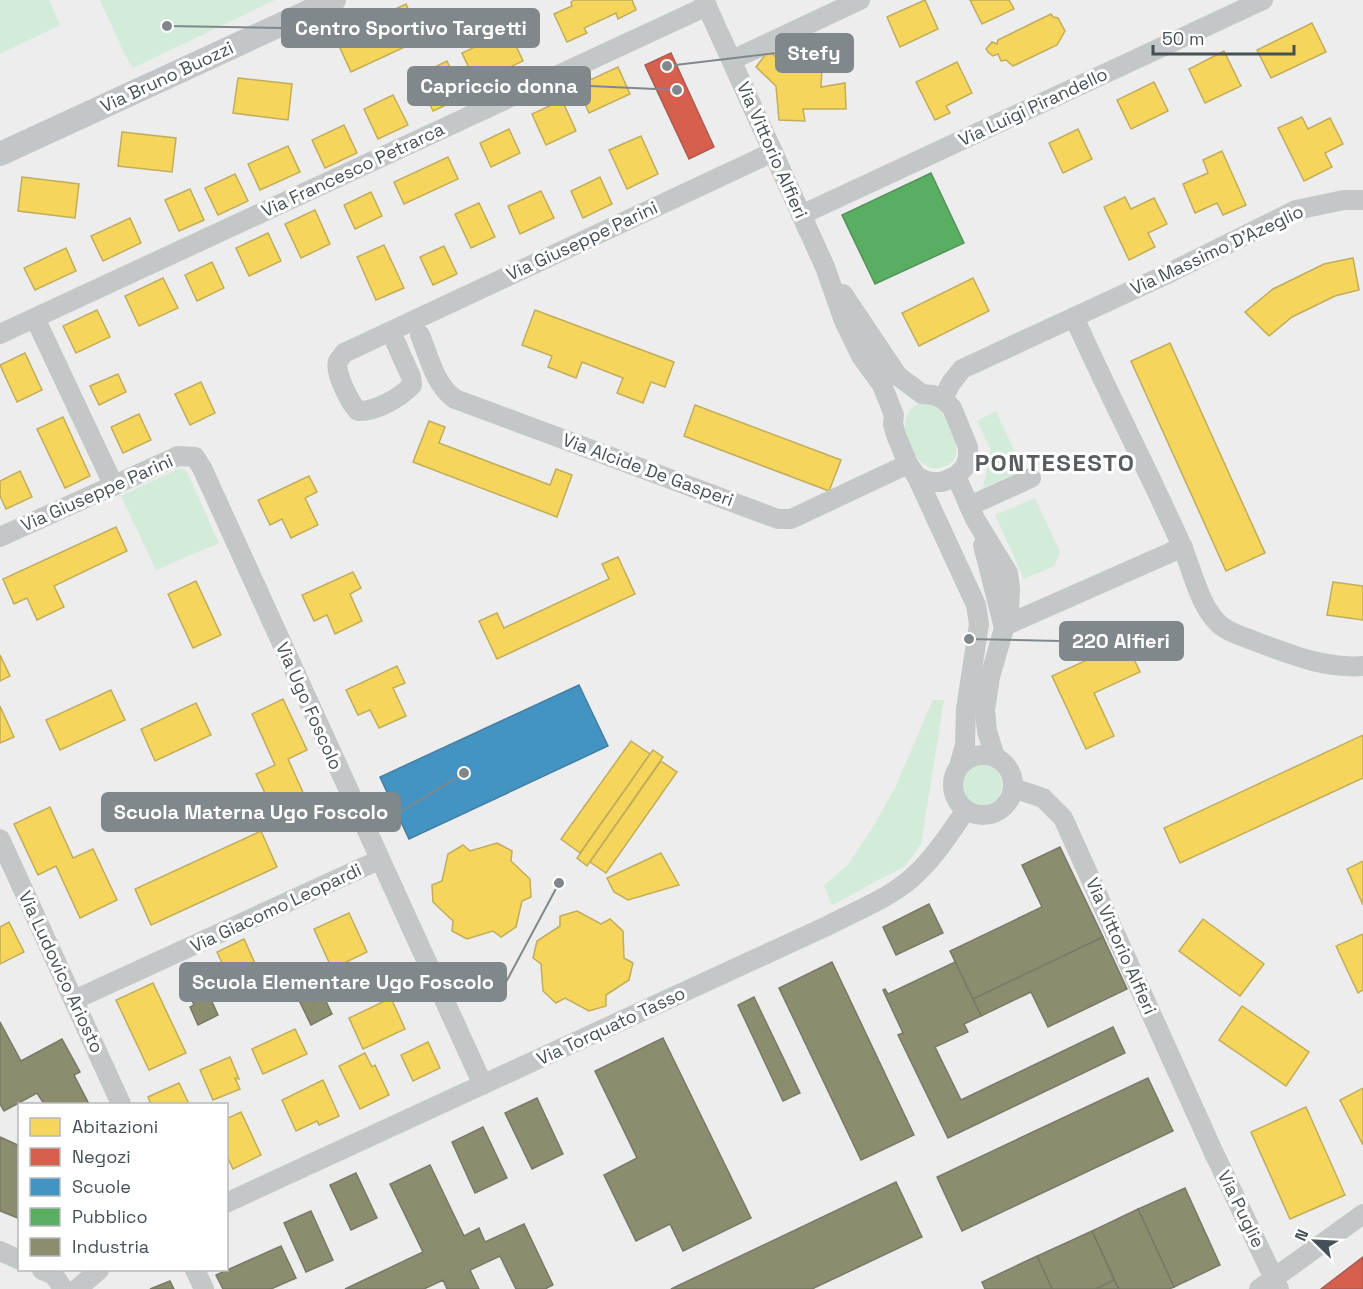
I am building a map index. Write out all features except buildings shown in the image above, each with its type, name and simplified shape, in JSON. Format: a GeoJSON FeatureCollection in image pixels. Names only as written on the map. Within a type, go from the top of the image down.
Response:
{"type":"FeatureCollection","features":[{"type":"Feature","properties":{"kind":"main road","name":"Via Bruno Buozzi"},"geometry":{"type":"LineString","coordinates":[[0,154],[334,0]]}},
{"type":"Feature","properties":{"kind":"street"},"geometry":{"type":"LineString","coordinates":[[732,60],[860,0]]}},
{"type":"Feature","properties":{"kind":"street","name":"Via Luigi Pirandello"},"geometry":{"type":"LineString","coordinates":[[801,214],[1263,0]]}},
{"type":"Feature","properties":{"kind":"street","name":"Via Vittorio Alfieri"},"geometry":{"type":"LineString","coordinates":[[705,3],[825,267],[844,321],[861,356],[882,385],[894,415],[893,424],[913,471],[976,605],[979,624],[966,709],[965,745],[960,763]]}},
{"type":"Feature","properties":{"kind":"street","name":"Via Francesco Petrarca"},"geometry":{"type":"LineString","coordinates":[[0,334],[705,3]]}},
{"type":"Feature","properties":{"kind":"street","name":"Via Giuseppe Parini"},"geometry":{"type":"LineString","coordinates":[[392,332],[773,152]]}},
{"type":"Feature","properties":{"kind":"street","name":"Via Massimo D'Azeglio"},"geometry":{"type":"LineString","coordinates":[[943,399],[951,383],[962,369],[1161,277],[1296,210],[1344,200],[1363,200]]}},
{"type":"Feature","properties":{"kind":"street","name":"Via Vittorio Alfieri"},"geometry":{"type":"LineString","coordinates":[[825,267],[898,376],[922,394],[943,399]]}},
{"type":"Feature","properties":{"kind":"street"},"geometry":{"type":"LineString","coordinates":[[1074,317],[1183,547],[1204,603],[1220,625],[1232,633],[1304,660],[1351,667],[1363,666]]}},
{"type":"Feature","properties":{"kind":"street"},"geometry":{"type":"LineString","coordinates":[[35,318],[114,486]]}},
{"type":"Feature","properties":{"kind":"street","name":"Via Alcide De Gasperi"},"geometry":{"type":"LineString","coordinates":[[420,335],[439,383],[444,391],[454,399],[778,519],[791,519],[913,471]]}},
{"type":"Feature","properties":{"kind":"street"},"geometry":{"type":"LineString","coordinates":[[894,415],[901,406],[922,394]]}},
{"type":"Feature","properties":{"kind":"street"},"geometry":{"type":"LineString","coordinates":[[913,471],[930,482],[942,482],[956,476],[965,467],[968,447],[952,408],[943,399]]}},
{"type":"Feature","properties":{"kind":"street","name":"Via Giuseppe Parini"},"geometry":{"type":"LineString","coordinates":[[0,537],[178,456],[195,457]]}},
{"type":"Feature","properties":{"kind":"street","name":"Via Ugo Foscolo"},"geometry":{"type":"LineString","coordinates":[[195,457],[483,1085]]}},
{"type":"Feature","properties":{"kind":"street"},"geometry":{"type":"LineString","coordinates":[[956,476],[972,512],[1008,573],[1010,589],[1009,611],[990,677],[985,710],[987,731],[995,757],[1011,773],[1013,788],[1010,800],[1001,809],[990,814],[977,814],[966,810],[956,800],[952,787],[960,763],[974,755],[995,757]]}},
{"type":"Feature","properties":{"kind":"street"},"geometry":{"type":"LineString","coordinates":[[972,512],[1031,478]]}},
{"type":"Feature","properties":{"kind":"street"},"geometry":{"type":"LineString","coordinates":[[1004,626],[1183,547]]}},
{"type":"Feature","properties":{"kind":"street","name":"Via Vittorio Alfieri"},"geometry":{"type":"LineString","coordinates":[[1013,788],[1043,798],[1063,818],[1203,1129]]}},
{"type":"Feature","properties":{"kind":"street","name":"Via Torquato Tasso"},"geometry":{"type":"LineString","coordinates":[[228,1202],[805,936],[887,895],[916,874],[966,810]]}},
{"type":"Feature","properties":{"kind":"street","name":"Via Ludovico Ariosto"},"geometry":{"type":"LineString","coordinates":[[0,839],[121,1103]]}},
{"type":"Feature","properties":{"kind":"street","name":"Via Giacomo Leopardi"},"geometry":{"type":"LineString","coordinates":[[74,1000],[379,860]]}},
{"type":"Feature","properties":{"kind":"street","name":"Via Puglie"},"geometry":{"type":"LineString","coordinates":[[1203,1129],[1271,1286]]}},
{"type":"Feature","properties":{"kind":"street"},"geometry":{"type":"LineString","coordinates":[[1271,1286],[1363,1214]]}},
{"type":"Feature","properties":{"kind":"street"},"geometry":{"type":"LineString","coordinates":[[0,1251],[18,1259]]}},
{"type":"Feature","properties":{"kind":"street"},"geometry":{"type":"LineString","coordinates":[[77,1289],[97,1271]]}},
{"type":"Feature","properties":{"kind":"street"},"geometry":{"type":"LineString","coordinates":[[196,1271],[204,1289]]}},
{"type":"Feature","properties":{"kind":"green space"},"geometry":{"type":"Polygon","coordinates":[[[0,0],[49,0],[60,25],[0,54],[0,0]]]}},
{"type":"Feature","properties":{"kind":"green space"},"geometry":{"type":"Polygon","coordinates":[[[100,0],[275,0],[133,68],[100,0]]]}},
{"type":"Feature","properties":{"kind":"green space"},"geometry":{"type":"Polygon","coordinates":[[[926,403],[941,411],[955,442],[954,459],[943,467],[931,467],[921,462],[907,440],[905,427],[907,415],[914,407],[926,403]]]}},
{"type":"Feature","properties":{"kind":"green space"},"geometry":{"type":"Polygon","coordinates":[[[996,411],[1023,470],[983,488],[991,450],[977,421],[996,411]]]}},
{"type":"Feature","properties":{"kind":"green space"},"geometry":{"type":"Polygon","coordinates":[[[180,468],[186,470],[219,543],[156,570],[121,496],[180,468]]]}},
{"type":"Feature","properties":{"kind":"green space"},"geometry":{"type":"Polygon","coordinates":[[[1035,498],[1060,552],[1054,566],[1024,579],[995,515],[1035,498]]]}},
{"type":"Feature","properties":{"kind":"green space"},"geometry":{"type":"Polygon","coordinates":[[[933,700],[944,700],[921,844],[905,866],[832,905],[824,885],[848,865],[873,827],[895,788],[933,700]]]}},
{"type":"Feature","properties":{"kind":"green space"},"geometry":{"type":"Polygon","coordinates":[[[982,765],[996,771],[1002,785],[996,799],[982,805],[968,799],[962,785],[968,771],[982,765]]]}},
{"type":"Feature","properties":{"kind":"place","name":"Centro Sportivo Targetti"},"geometry":{"type":"Point","coordinates":[167,26]}},
{"type":"Feature","properties":{"kind":"place","name":"Stefy"},"geometry":{"type":"Point","coordinates":[667,66]}},
{"type":"Feature","properties":{"kind":"place","name":"Capriccio donna"},"geometry":{"type":"Point","coordinates":[677,90]}},
{"type":"Feature","properties":{"kind":"place","name":"220 Alfieri"},"geometry":{"type":"Point","coordinates":[969,639]}},
{"type":"Feature","properties":{"kind":"place","name":"Scuola Materna Ugo Foscolo"},"geometry":{"type":"Point","coordinates":[464,773]}},
{"type":"Feature","properties":{"kind":"place","name":"Scuola Elementare Ugo Foscolo"},"geometry":{"type":"Point","coordinates":[559,883]}},
{"type":"Feature","properties":{"kind":"district","name":"PONTESESTO"},"geometry":{"type":"Point","coordinates":[1055,463]}}]}
